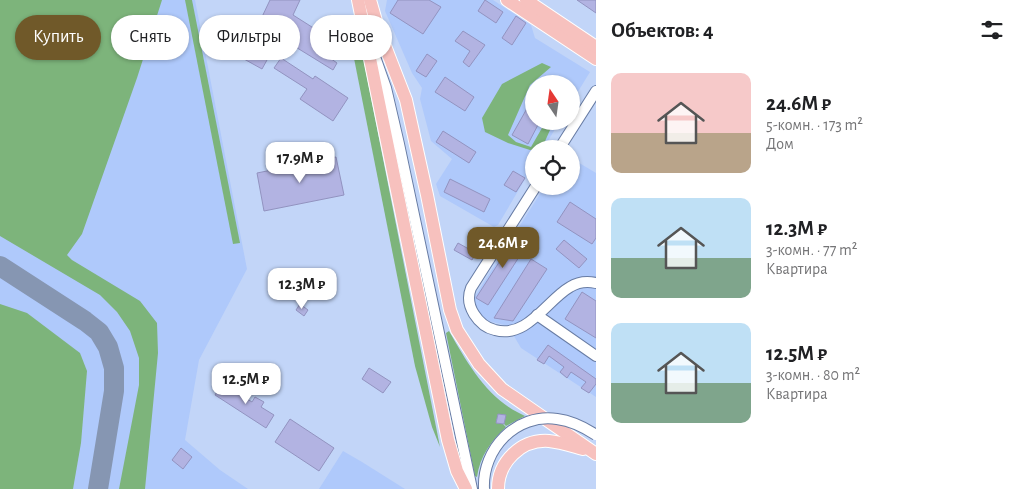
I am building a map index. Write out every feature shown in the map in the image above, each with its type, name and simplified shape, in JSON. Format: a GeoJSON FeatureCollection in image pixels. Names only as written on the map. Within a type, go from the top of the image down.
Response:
{"type":"FeatureCollection","features":[{"type":"Feature","properties":{"kind":"main road"},"geometry":{"type":"LineString","coordinates":[[358,0],[361,15]]}},
{"type":"Feature","properties":{"kind":"main road"},"geometry":{"type":"LineString","coordinates":[[370,0],[378,28],[406,100],[450,310],[457,330],[479,364],[502,389],[594,453]]}},
{"type":"Feature","properties":{"kind":"main road"},"geometry":{"type":"LineString","coordinates":[[507,0],[596,59]]}},
{"type":"Feature","properties":{"kind":"main road"},"geometry":{"type":"LineString","coordinates":[[526,0],[596,47]]}},
{"type":"Feature","properties":{"kind":"main road"},"geometry":{"type":"LineString","coordinates":[[370,60],[448,440],[457,471],[466,489]]}},
{"type":"Feature","properties":{"kind":"main road"},"geometry":{"type":"LineString","coordinates":[[498,489],[499,478],[509,458],[528,444],[542,441],[554,442],[594,453]]}},
{"type":"Feature","properties":{"kind":"street"},"geometry":{"type":"LineString","coordinates":[[376,60],[386,88],[472,489]]}},
{"type":"Feature","properties":{"kind":"street"},"geometry":{"type":"LineString","coordinates":[[565,140],[596,91]]}},
{"type":"Feature","properties":{"kind":"street"},"geometry":{"type":"LineString","coordinates":[[530,195],[471,288],[469,300],[472,310],[479,321],[489,328],[500,331],[517,328],[537,315],[570,287],[588,281],[596,283]]}},
{"type":"Feature","properties":{"kind":"street"},"geometry":{"type":"LineString","coordinates":[[537,315],[596,356]]}},
{"type":"Feature","properties":{"kind":"street"},"geometry":{"type":"LineString","coordinates":[[484,489],[486,469],[493,451],[501,440],[517,427],[540,418],[558,419],[575,423],[596,435]]}},
{"type":"Feature","properties":{"kind":"shaded area"},"geometry":{"type":"Polygon","coordinates":[[[0,0],[195,0],[199,21],[199,60],[207,60],[247,269],[199,360],[185,440],[220,470],[248,489],[0,489],[0,0]]]}},
{"type":"Feature","properties":{"kind":"shaded area"},"geometry":{"type":"Polygon","coordinates":[[[387,0],[493,0],[531,25],[535,38],[590,72],[580,88],[580,75],[525,75],[525,130],[555,130],[548,140],[525,140],[525,179],[498,225],[494,227],[440,196],[436,184],[452,159],[431,141],[420,99],[422,88],[412,73],[392,27],[392,15],[387,15],[385,11],[387,0]]]}},
{"type":"Feature","properties":{"kind":"shaded area"},"geometry":{"type":"Polygon","coordinates":[[[580,163],[596,173],[596,397],[521,348],[508,326],[485,320],[475,305],[475,296],[539,195],[580,195],[580,163]]]}},
{"type":"Feature","properties":{"kind":"shaded area"},"geometry":{"type":"Polygon","coordinates":[[[343,451],[362,462],[405,489],[319,489],[343,451]]]}},
{"type":"Feature","properties":{"kind":"green space"},"geometry":{"type":"Polygon","coordinates":[[[0,0],[162,0],[157,15],[111,15],[111,60],[143,60],[82,234],[67,255],[72,260],[140,301],[157,323],[158,353],[145,489],[119,489],[139,385],[139,358],[130,331],[117,312],[100,295],[0,236],[0,0]]]}},
{"type":"Feature","properties":{"kind":"green space"},"geometry":{"type":"Polygon","coordinates":[[[185,0],[192,0],[199,35],[199,60],[204,60],[240,243],[233,244],[185,0]]]}},
{"type":"Feature","properties":{"kind":"green space"},"geometry":{"type":"Polygon","coordinates":[[[354,60],[364,60],[440,447],[432,427],[415,366],[354,60]]]}},
{"type":"Feature","properties":{"kind":"green space"},"geometry":{"type":"Polygon","coordinates":[[[542,63],[551,67],[542,75],[525,75],[525,96],[508,135],[516,142],[525,145],[525,148],[485,132],[482,118],[502,84],[542,63]]]}},
{"type":"Feature","properties":{"kind":"green space"},"geometry":{"type":"Polygon","coordinates":[[[541,130],[550,130],[546,140],[535,140],[541,130]]]}},
{"type":"Feature","properties":{"kind":"green space"},"geometry":{"type":"Polygon","coordinates":[[[0,304],[27,313],[80,353],[87,371],[81,443],[73,489],[0,489],[0,304]]]}},
{"type":"Feature","properties":{"kind":"green space"},"geometry":{"type":"Polygon","coordinates":[[[449,331],[480,380],[500,401],[525,416],[506,426],[504,424],[505,415],[498,414],[496,423],[503,424],[506,427],[487,449],[478,469],[477,477],[475,476],[446,333],[449,331]]]}},
{"type":"Feature","properties":{"kind":"building"},"geometry":{"type":"Polygon","coordinates":[[[270,0],[300,0],[293,15],[263,15],[270,0]]]}},
{"type":"Feature","properties":{"kind":"building"},"geometry":{"type":"Polygon","coordinates":[[[398,0],[429,0],[441,7],[423,34],[390,13],[398,0]]]}},
{"type":"Feature","properties":{"kind":"building"},"geometry":{"type":"Polygon","coordinates":[[[485,0],[503,12],[496,23],[478,11],[485,0]]]}},
{"type":"Feature","properties":{"kind":"building"},"geometry":{"type":"Polygon","coordinates":[[[577,0],[596,0],[596,13],[577,0]]]}},
{"type":"Feature","properties":{"kind":"building"},"geometry":{"type":"Polygon","coordinates":[[[516,16],[526,23],[512,45],[502,38],[516,16]]]}},
{"type":"Feature","properties":{"kind":"building"},"geometry":{"type":"Polygon","coordinates":[[[300,19],[310,26],[310,56],[300,50],[300,19]]]}},
{"type":"Feature","properties":{"kind":"building"},"geometry":{"type":"Polygon","coordinates":[[[463,31],[485,45],[469,67],[463,62],[470,51],[455,41],[463,31]]]}},
{"type":"Feature","properties":{"kind":"building"},"geometry":{"type":"Polygon","coordinates":[[[427,54],[437,61],[426,77],[416,71],[427,54]]]}},
{"type":"Feature","properties":{"kind":"building"},"geometry":{"type":"Polygon","coordinates":[[[246,60],[267,60],[262,69],[246,60]]]}},
{"type":"Feature","properties":{"kind":"building"},"geometry":{"type":"Polygon","coordinates":[[[280,60],[284,60],[313,79],[315,76],[348,98],[333,121],[300,99],[307,89],[274,68],[280,60]]]}},
{"type":"Feature","properties":{"kind":"building"},"geometry":{"type":"Polygon","coordinates":[[[317,60],[333,60],[337,63],[333,70],[317,60]]]}},
{"type":"Feature","properties":{"kind":"building"},"geometry":{"type":"Polygon","coordinates":[[[445,77],[474,97],[465,111],[435,92],[445,77]]]}},
{"type":"Feature","properties":{"kind":"building"},"geometry":{"type":"Polygon","coordinates":[[[525,112],[525,130],[535,130],[530,140],[525,140],[525,142],[512,135],[525,112]]]}},
{"type":"Feature","properties":{"kind":"building"},"geometry":{"type":"Polygon","coordinates":[[[443,131],[476,152],[469,163],[436,142],[443,131]]]}},
{"type":"Feature","properties":{"kind":"building"},"geometry":{"type":"Polygon","coordinates":[[[336,157],[344,195],[264,211],[257,173],[336,157]]]}},
{"type":"Feature","properties":{"kind":"building"},"geometry":{"type":"Polygon","coordinates":[[[513,171],[525,178],[516,192],[504,185],[513,171]]]}},
{"type":"Feature","properties":{"kind":"building"},"geometry":{"type":"Polygon","coordinates":[[[450,179],[490,199],[484,212],[444,192],[450,179]]]}},
{"type":"Feature","properties":{"kind":"building"},"geometry":{"type":"Polygon","coordinates":[[[570,202],[596,219],[596,238],[592,244],[557,222],[570,202]]]}},
{"type":"Feature","properties":{"kind":"building"},"geometry":{"type":"Polygon","coordinates":[[[521,234],[530,240],[488,305],[476,298],[516,236],[521,234]]]}},
{"type":"Feature","properties":{"kind":"building"},"geometry":{"type":"Polygon","coordinates":[[[564,240],[587,259],[579,268],[556,249],[564,240]]]}},
{"type":"Feature","properties":{"kind":"building"},"geometry":{"type":"Polygon","coordinates":[[[458,243],[476,253],[472,260],[454,250],[458,243]]]}},
{"type":"Feature","properties":{"kind":"building"},"geometry":{"type":"Polygon","coordinates":[[[531,259],[547,269],[513,321],[494,318],[531,259]]]}},
{"type":"Feature","properties":{"kind":"building"},"geometry":{"type":"Polygon","coordinates":[[[582,292],[596,301],[596,338],[565,319],[582,292]]]}},
{"type":"Feature","properties":{"kind":"building"},"geometry":{"type":"Polygon","coordinates":[[[300,304],[308,310],[304,316],[296,310],[300,304]]]}},
{"type":"Feature","properties":{"kind":"building"},"geometry":{"type":"Polygon","coordinates":[[[548,345],[596,379],[596,384],[589,393],[581,388],[586,382],[571,372],[567,378],[560,372],[564,367],[549,356],[544,364],[537,360],[548,345]]]}},
{"type":"Feature","properties":{"kind":"building"},"geometry":{"type":"Polygon","coordinates":[[[369,368],[391,382],[383,393],[362,379],[369,368]]]}},
{"type":"Feature","properties":{"kind":"building"},"geometry":{"type":"Polygon","coordinates":[[[222,383],[252,402],[255,397],[264,402],[261,407],[274,415],[266,428],[215,395],[222,383]]]}},
{"type":"Feature","properties":{"kind":"building"},"geometry":{"type":"Polygon","coordinates":[[[498,414],[506,415],[504,424],[496,423],[498,414]]]}},
{"type":"Feature","properties":{"kind":"building"},"geometry":{"type":"Polygon","coordinates":[[[290,419],[334,448],[319,471],[275,442],[290,419]]]}},
{"type":"Feature","properties":{"kind":"building"},"geometry":{"type":"Polygon","coordinates":[[[181,448],[192,457],[183,469],[172,460],[181,448]]]}},
{"type":"Feature","properties":{"kind":"taxiway"},"geometry":{"type":"LineString","coordinates":[[0,266],[85,321],[99,332],[108,347],[114,368],[114,391],[98,489]]}}]}
